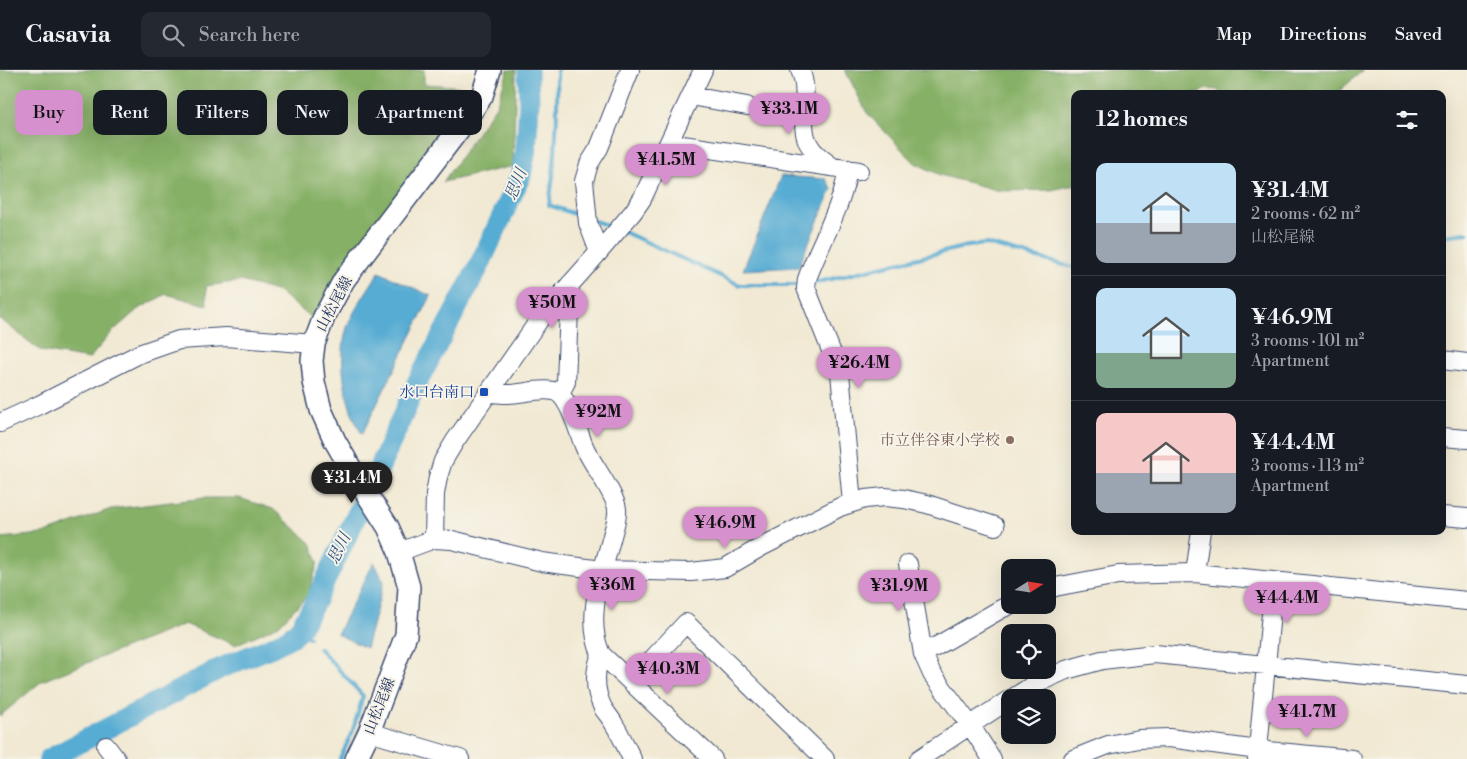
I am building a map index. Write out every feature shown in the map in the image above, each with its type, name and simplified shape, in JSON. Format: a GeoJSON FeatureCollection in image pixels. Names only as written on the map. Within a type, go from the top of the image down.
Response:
{"type":"FeatureCollection","features":[{"type":"Feature","properties":{"kind":"main road","name":"山松尾線"},"geometry":{"type":"LineString","coordinates":[[356,759],[369,732],[406,635],[409,587],[399,552],[388,527],[335,441],[321,410],[314,382],[312,361],[314,344],[324,317],[344,280],[459,130],[482,96],[490,70]]}},
{"type":"Feature","properties":{"kind":"street"},"geometry":{"type":"LineString","coordinates":[[599,252],[588,217],[584,180],[589,164],[599,148],[630,70]]}},
{"type":"Feature","properties":{"kind":"street"},"geometry":{"type":"LineString","coordinates":[[434,540],[435,494],[443,460],[542,316],[599,252],[642,198],[704,70]]}},
{"type":"Feature","properties":{"kind":"street"},"geometry":{"type":"LineString","coordinates":[[800,70],[804,77],[804,126],[808,145],[819,157],[847,169]]}},
{"type":"Feature","properties":{"kind":"street"},"geometry":{"type":"LineString","coordinates":[[691,96],[747,106]]}},
{"type":"Feature","properties":{"kind":"street"},"geometry":{"type":"LineString","coordinates":[[669,143],[847,169]]}},
{"type":"Feature","properties":{"kind":"street"},"geometry":{"type":"LineString","coordinates":[[847,169],[846,183],[841,198],[807,284],[840,373],[852,502]]}},
{"type":"Feature","properties":{"kind":"street"},"geometry":{"type":"LineString","coordinates":[[560,393],[566,382],[570,284]]}},
{"type":"Feature","properties":{"kind":"street"},"geometry":{"type":"LineString","coordinates":[[0,423],[139,354],[179,340],[226,337],[314,344]]}},
{"type":"Feature","properties":{"kind":"street"},"geometry":{"type":"LineString","coordinates":[[1446,360],[1467,363]]}},
{"type":"Feature","properties":{"kind":"street"},"geometry":{"type":"LineString","coordinates":[[488,393],[508,394],[552,390],[560,393],[566,401],[584,447],[610,492],[617,509],[599,580],[595,612],[598,646],[602,654],[713,759]]}},
{"type":"Feature","properties":{"kind":"street"},"geometry":{"type":"LineString","coordinates":[[1446,437],[1467,439]]}},
{"type":"Feature","properties":{"kind":"street"},"geometry":{"type":"LineString","coordinates":[[399,552],[434,540],[452,540],[542,562],[602,570],[691,572],[725,568],[761,547],[852,502],[880,498],[904,499],[928,504],[995,526]]}},
{"type":"Feature","properties":{"kind":"street"},"geometry":{"type":"LineString","coordinates":[[1446,516],[1467,518]]}},
{"type":"Feature","properties":{"kind":"street"},"geometry":{"type":"LineString","coordinates":[[1195,573],[1200,535]]}},
{"type":"Feature","properties":{"kind":"street"},"geometry":{"type":"LineString","coordinates":[[908,564],[923,654],[932,674],[970,725],[992,759]]}},
{"type":"Feature","properties":{"kind":"street"},"geometry":{"type":"LineString","coordinates":[[1056,587],[1118,575],[1195,573],[1467,601]]}},
{"type":"Feature","properties":{"kind":"street"},"geometry":{"type":"LineString","coordinates":[[1258,754],[1274,582]]}},
{"type":"Feature","properties":{"kind":"street"},"geometry":{"type":"LineString","coordinates":[[923,654],[1001,609]]}},
{"type":"Feature","properties":{"kind":"street"},"geometry":{"type":"LineString","coordinates":[[631,682],[686,623],[825,759]]}},
{"type":"Feature","properties":{"kind":"street"},"geometry":{"type":"LineString","coordinates":[[602,654],[596,666],[597,692],[603,708],[613,722],[632,759]]}},
{"type":"Feature","properties":{"kind":"street"},"geometry":{"type":"LineString","coordinates":[[1027,689],[1066,670],[1102,660],[1155,654],[1467,685]]}},
{"type":"Feature","properties":{"kind":"street"},"geometry":{"type":"LineString","coordinates":[[919,759],[1001,705]]}},
{"type":"Feature","properties":{"kind":"street"},"geometry":{"type":"LineString","coordinates":[[369,732],[460,759]]}},
{"type":"Feature","properties":{"kind":"street"},"geometry":{"type":"LineString","coordinates":[[1073,759],[1108,745],[1138,739],[1169,738],[1258,754],[1352,759]]}},
{"type":"Feature","properties":{"kind":"green space"},"geometry":{"type":"Polygon","coordinates":[[[0,70],[424,70],[424,84],[466,87],[465,90],[358,90],[358,135],[446,135],[314,320],[279,292],[241,281],[206,286],[207,305],[166,294],[137,310],[113,331],[89,359],[41,351],[0,319],[0,70]]]}},
{"type":"Feature","properties":{"kind":"green space"},"geometry":{"type":"Polygon","coordinates":[[[508,70],[516,70],[513,166],[443,182],[476,135],[482,135],[482,126],[497,104],[508,70]]]}},
{"type":"Feature","properties":{"kind":"green space"},"geometry":{"type":"Polygon","coordinates":[[[845,70],[1363,70],[1340,90],[1071,90],[1071,186],[1051,190],[1000,191],[940,175],[915,163],[867,113],[845,70]]]}},
{"type":"Feature","properties":{"kind":"green space"},"geometry":{"type":"Polygon","coordinates":[[[205,498],[239,498],[273,509],[311,543],[318,562],[308,595],[279,625],[235,645],[185,624],[42,681],[0,716],[0,538],[43,534],[111,509],[205,498]]]}},
{"type":"Feature","properties":{"kind":"water"},"geometry":{"type":"Polygon","coordinates":[[[781,176],[826,179],[832,189],[798,267],[743,270],[781,176]]]}},
{"type":"Feature","properties":{"kind":"water"},"geometry":{"type":"Polygon","coordinates":[[[379,272],[431,296],[362,434],[351,409],[347,394],[344,379],[343,349],[349,322],[379,272]]]}},
{"type":"Feature","properties":{"kind":"water"},"geometry":{"type":"Polygon","coordinates":[[[374,562],[384,582],[366,648],[337,634],[374,562]]]}},
{"type":"Feature","properties":{"kind":"waterway","name":"思川"},"geometry":{"type":"LineString","coordinates":[[49,759],[221,668],[272,647],[291,637],[300,628],[314,604],[379,469],[418,381],[479,266],[521,175],[526,150],[529,103],[528,70]]}},
{"type":"Feature","properties":{"kind":"waterway"},"geometry":{"type":"LineString","coordinates":[[557,70],[556,138],[549,205],[583,217]]}},
{"type":"Feature","properties":{"kind":"waterway"},"geometry":{"type":"LineString","coordinates":[[594,221],[614,227]]}},
{"type":"Feature","properties":{"kind":"waterway"},"geometry":{"type":"LineString","coordinates":[[622,231],[740,285],[801,285]]}},
{"type":"Feature","properties":{"kind":"waterway"},"geometry":{"type":"LineString","coordinates":[[1446,236],[1467,233]]}},
{"type":"Feature","properties":{"kind":"waterway"},"geometry":{"type":"LineString","coordinates":[[810,284],[968,246],[987,244],[1071,267]]}},
{"type":"Feature","properties":{"kind":"waterway"},"geometry":{"type":"LineString","coordinates":[[300,628],[309,638]]}},
{"type":"Feature","properties":{"kind":"waterway"},"geometry":{"type":"LineString","coordinates":[[319,648],[363,696],[352,733],[340,759]]}},
{"type":"Feature","properties":{"kind":"place","name":"水口台南口"},"geometry":{"type":"Point","coordinates":[484,392]}},
{"type":"Feature","properties":{"kind":"place","name":"市立伴谷東小学校"},"geometry":{"type":"Point","coordinates":[1010,440]}}]}
